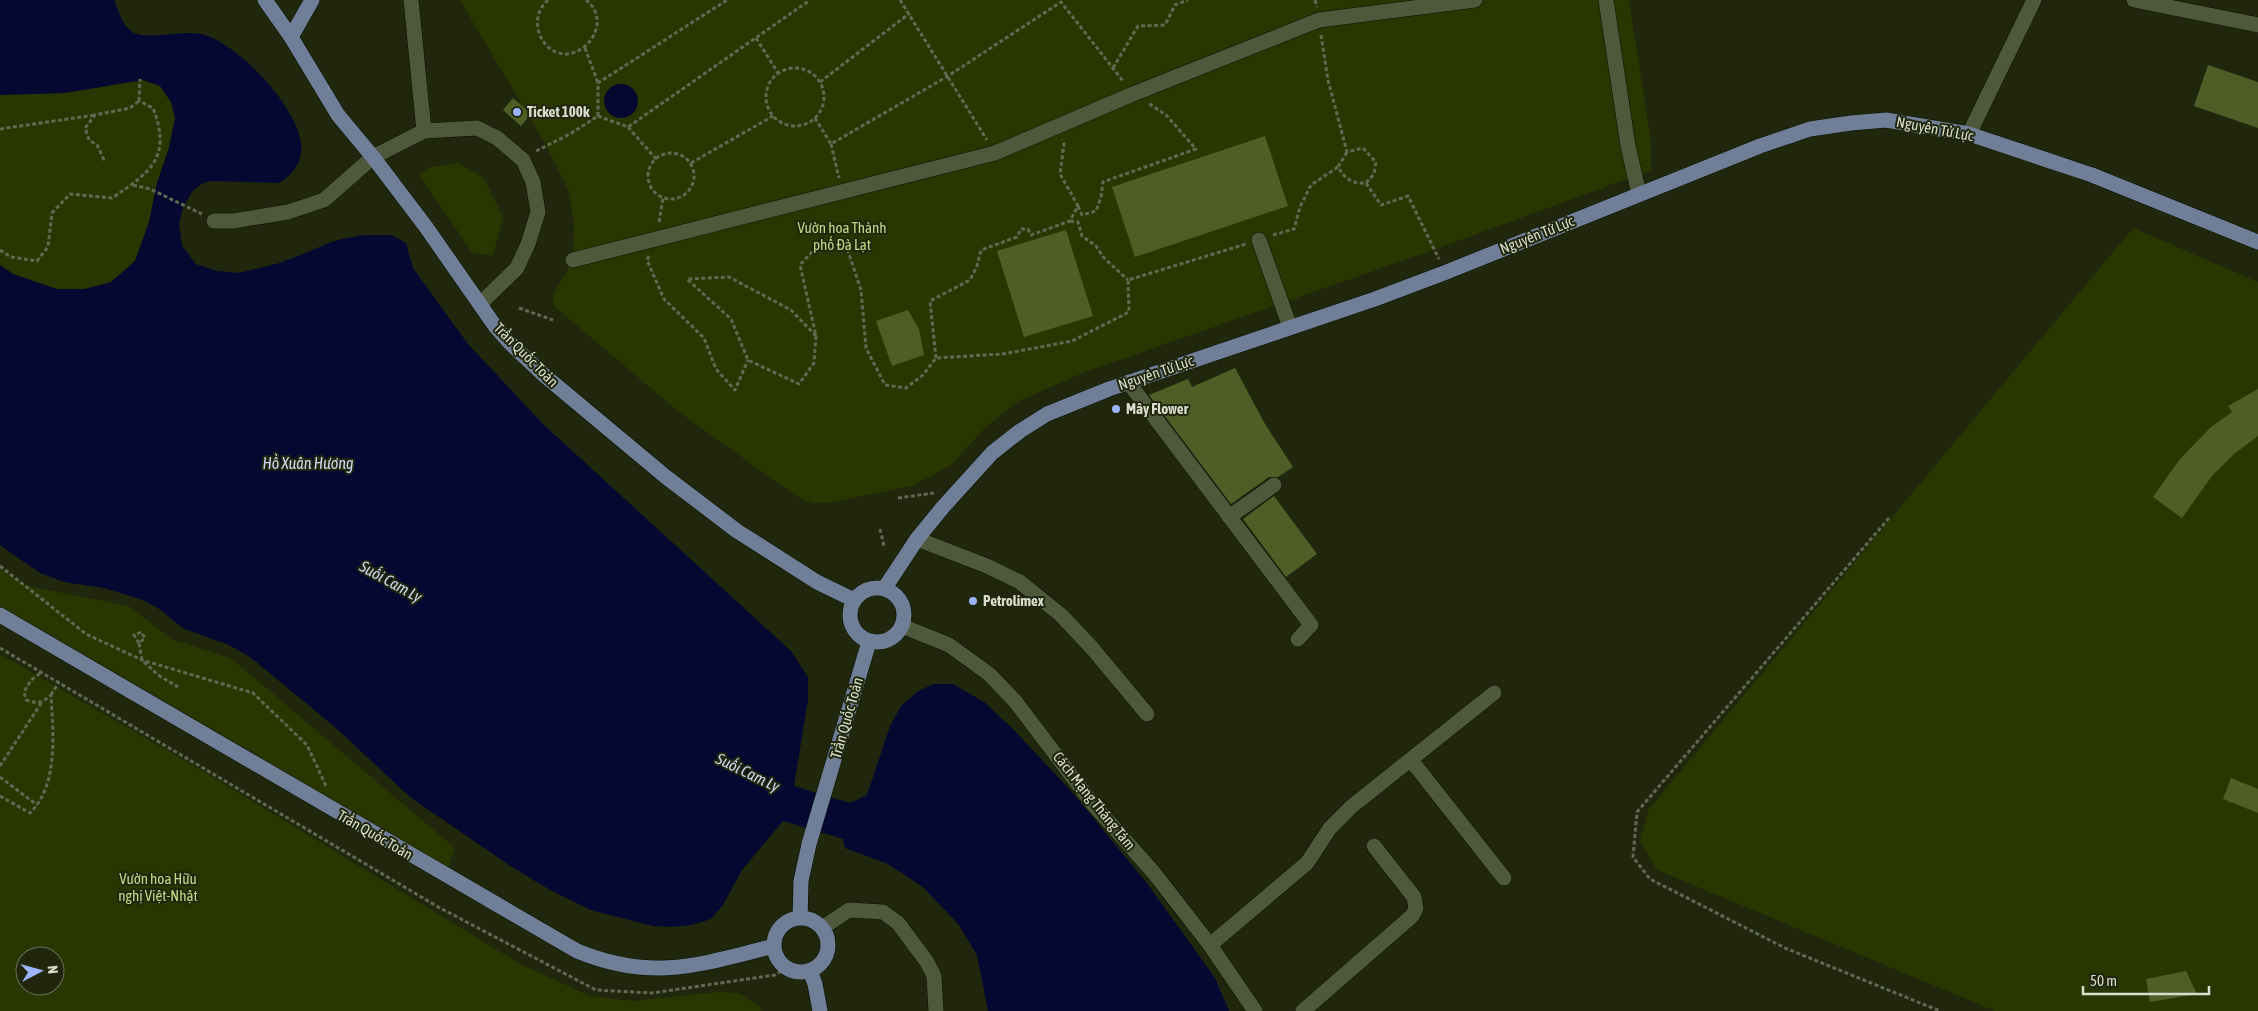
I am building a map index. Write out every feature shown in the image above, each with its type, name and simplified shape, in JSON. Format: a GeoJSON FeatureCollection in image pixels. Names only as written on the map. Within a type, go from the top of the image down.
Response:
{"type":"FeatureCollection","features":[{"type":"Feature","properties":{"kind":"main road","name":"Trần Quốc Toản"},"geometry":{"type":"LineString","coordinates":[[265,0],[291,36],[338,115],[373,157],[510,343],[545,376],[666,476],[737,531],[816,582],[854,600]]}},
{"type":"Feature","properties":{"kind":"main road"},"geometry":{"type":"LineString","coordinates":[[291,36],[312,0]]}},
{"type":"Feature","properties":{"kind":"main road","name":"Nguyên Tử Lực"},"geometry":{"type":"LineString","coordinates":[[884,589],[917,539],[992,453],[1020,431],[1047,414],[1128,382],[1444,273],[1760,146],[1810,129],[1851,122],[1886,120],[1968,134],[2092,175],[2258,242]]}},
{"type":"Feature","properties":{"kind":"main road"},"geometry":{"type":"LineString","coordinates":[[884,589],[892,592],[902,605],[904,612],[902,626],[898,633],[886,641],[869,642],[862,638],[852,625],[851,608],[854,600],[868,590],[884,589]]}},
{"type":"Feature","properties":{"kind":"main road","name":"Trần Quốc Toản"},"geometry":{"type":"LineString","coordinates":[[0,615],[577,951],[612,964],[630,968],[669,969],[710,962],[774,946]]}},
{"type":"Feature","properties":{"kind":"main road","name":"Trần Quốc Toản"},"geometry":{"type":"LineString","coordinates":[[800,918],[801,881],[809,844],[869,642]]}},
{"type":"Feature","properties":{"kind":"main road"},"geometry":{"type":"LineString","coordinates":[[800,918],[808,919],[822,928],[828,942],[828,950],[822,963],[810,971],[802,973],[786,968],[775,954],[774,946],[778,930],[784,924],[800,918]]}},
{"type":"Feature","properties":{"kind":"main road"},"geometry":{"type":"LineString","coordinates":[[810,971],[815,984],[820,1011]]}},
{"type":"Feature","properties":{"kind":"street"},"geometry":{"type":"LineString","coordinates":[[411,0],[424,131]]}},
{"type":"Feature","properties":{"kind":"street"},"geometry":{"type":"LineString","coordinates":[[573,260],[995,153],[1133,94],[1319,20],[1474,0]]}},
{"type":"Feature","properties":{"kind":"street"},"geometry":{"type":"LineString","coordinates":[[1606,0],[1628,146],[1639,194]]}},
{"type":"Feature","properties":{"kind":"street"},"geometry":{"type":"LineString","coordinates":[[1968,134],[2034,0]]}},
{"type":"Feature","properties":{"kind":"street"},"geometry":{"type":"LineString","coordinates":[[2134,0],[2258,25]]}},
{"type":"Feature","properties":{"kind":"street"},"geometry":{"type":"LineString","coordinates":[[214,221],[233,221],[288,212],[324,200],[373,157],[424,131],[477,128],[497,138],[522,160],[533,182],[538,212],[528,244],[517,268],[480,304]]}},
{"type":"Feature","properties":{"kind":"street"},"geometry":{"type":"LineString","coordinates":[[1259,240],[1290,327]]}},
{"type":"Feature","properties":{"kind":"street"},"geometry":{"type":"LineString","coordinates":[[1128,382],[1311,625],[1298,639]]}},
{"type":"Feature","properties":{"kind":"street"},"geometry":{"type":"LineString","coordinates":[[1229,517],[1274,485]]}},
{"type":"Feature","properties":{"kind":"street"},"geometry":{"type":"LineString","coordinates":[[917,539],[987,566],[1020,582],[1061,615],[1086,641],[1147,714]]}},
{"type":"Feature","properties":{"kind":"street","name":"Cách Mạng Tháng Tám"},"geometry":{"type":"LineString","coordinates":[[902,626],[949,645],[989,674],[1015,701],[1093,804],[1154,874],[1210,945],[1255,1011]]}},
{"type":"Feature","properties":{"kind":"street"},"geometry":{"type":"LineString","coordinates":[[1210,945],[1308,863],[1330,828],[1351,806],[1494,693]]}},
{"type":"Feature","properties":{"kind":"street"},"geometry":{"type":"LineString","coordinates":[[1411,760],[1504,878]]}},
{"type":"Feature","properties":{"kind":"street"},"geometry":{"type":"LineString","coordinates":[[1303,1011],[1412,916],[1416,909],[1414,897],[1374,846]]}},
{"type":"Feature","properties":{"kind":"street"},"geometry":{"type":"LineString","coordinates":[[822,928],[849,910],[883,912],[898,923],[927,962],[934,976],[936,1011]]}},
{"type":"Feature","properties":{"kind":"path"},"geometry":{"type":"LineString","coordinates":[[548,0],[540,11],[537,21],[542,40],[557,52],[576,52],[585,48],[592,41],[597,27],[596,12],[588,1],[595,0]]}},
{"type":"Feature","properties":{"kind":"path"},"geometry":{"type":"LineString","coordinates":[[598,83],[727,0]]}},
{"type":"Feature","properties":{"kind":"path"},"geometry":{"type":"LineString","coordinates":[[628,127],[810,0]]}},
{"type":"Feature","properties":{"kind":"path"},"geometry":{"type":"LineString","coordinates":[[900,0],[910,13],[995,153]]}},
{"type":"Feature","properties":{"kind":"path"},"geometry":{"type":"LineString","coordinates":[[1113,68],[1138,26],[1165,25],[1175,5],[1188,0]]}},
{"type":"Feature","properties":{"kind":"path"},"geometry":{"type":"LineString","coordinates":[[831,144],[948,76],[1061,2],[1133,94],[1166,115],[1196,149],[1103,182],[1101,197],[1096,211],[1082,215],[1060,174],[1064,144],[1056,128]]}},
{"type":"Feature","properties":{"kind":"path"},"geometry":{"type":"LineString","coordinates":[[820,82],[910,13]]}},
{"type":"Feature","properties":{"kind":"path"},"geometry":{"type":"LineString","coordinates":[[1319,20],[1328,80],[1347,152]]}},
{"type":"Feature","properties":{"kind":"path"},"geometry":{"type":"LineString","coordinates":[[756,38],[778,73]]}},
{"type":"Feature","properties":{"kind":"path"},"geometry":{"type":"LineString","coordinates":[[585,48],[598,83],[598,116]]}},
{"type":"Feature","properties":{"kind":"path"},"geometry":{"type":"LineString","coordinates":[[786,68],[806,69],[814,74],[820,82],[824,91],[824,101],[821,110],[808,124],[798,126],[780,122],[773,116],[768,107],[767,88],[778,73],[786,68]]}},
{"type":"Feature","properties":{"kind":"path"},"geometry":{"type":"LineString","coordinates":[[139,102],[140,79]]}},
{"type":"Feature","properties":{"kind":"path"},"geometry":{"type":"LineString","coordinates":[[0,129],[95,116],[130,108],[139,102]]}},
{"type":"Feature","properties":{"kind":"path"},"geometry":{"type":"LineString","coordinates":[[0,250],[10,257],[37,261],[48,247],[52,213],[70,194],[112,198],[132,185],[154,163],[161,142],[158,120],[153,108],[139,102]]}},
{"type":"Feature","properties":{"kind":"path"},"geometry":{"type":"LineString","coordinates":[[95,116],[85,128],[89,140],[97,144],[104,160]]}},
{"type":"Feature","properties":{"kind":"path"},"geometry":{"type":"LineString","coordinates":[[598,116],[628,127],[656,159]]}},
{"type":"Feature","properties":{"kind":"path"},"geometry":{"type":"LineString","coordinates":[[522,160],[546,145],[570,134],[598,116]]}},
{"type":"Feature","properties":{"kind":"path"},"geometry":{"type":"LineString","coordinates":[[690,163],[773,116]]}},
{"type":"Feature","properties":{"kind":"path"},"geometry":{"type":"LineString","coordinates":[[815,118],[831,144],[842,192]]}},
{"type":"Feature","properties":{"kind":"path"},"geometry":{"type":"LineString","coordinates":[[1128,280],[1294,229],[1300,207],[1311,185],[1338,167],[1347,152],[1363,148],[1376,162],[1374,174],[1366,183],[1355,184],[1344,177],[1338,167]]}},
{"type":"Feature","properties":{"kind":"path"},"geometry":{"type":"LineString","coordinates":[[670,153],[678,154],[690,163],[695,177],[690,191],[677,199],[662,198],[656,194],[648,181],[651,166],[656,159],[670,153]]}},
{"type":"Feature","properties":{"kind":"path"},"geometry":{"type":"LineString","coordinates":[[1366,183],[1381,205],[1408,196],[1436,249],[1444,273]]}},
{"type":"Feature","properties":{"kind":"path"},"geometry":{"type":"LineString","coordinates":[[132,185],[150,189],[192,209]]}},
{"type":"Feature","properties":{"kind":"path"},"geometry":{"type":"LineString","coordinates":[[662,198],[658,238],[647,260],[664,299],[704,338],[716,369],[735,390],[748,360]]}},
{"type":"Feature","properties":{"kind":"path"},"geometry":{"type":"LineString","coordinates":[[1070,221],[1078,206]]}},
{"type":"Feature","properties":{"kind":"path"},"geometry":{"type":"LineString","coordinates":[[816,336],[791,310],[729,277],[687,279],[731,319],[748,360],[799,384],[814,363],[816,336],[800,265],[822,241],[847,248],[861,290],[866,348],[885,385],[906,388],[924,375],[936,358],[930,301],[970,280],[978,266],[981,250],[1017,237],[1021,229],[1028,229],[1031,235],[1070,221],[1078,222],[1082,236],[1096,246],[1104,258],[1128,280],[1129,312],[1072,341],[1003,354],[936,358]]}},
{"type":"Feature","properties":{"kind":"path"},"geometry":{"type":"LineString","coordinates":[[519,308],[554,320]]}},
{"type":"Feature","properties":{"kind":"path"},"geometry":{"type":"LineString","coordinates":[[898,498],[941,492]]}},
{"type":"Feature","properties":{"kind":"path"},"geometry":{"type":"LineString","coordinates":[[1889,518],[1637,812],[1633,857],[1650,879],[1785,948],[1940,1011]]}},
{"type":"Feature","properties":{"kind":"path"},"geometry":{"type":"LineString","coordinates":[[880,529],[884,546]]}},
{"type":"Feature","properties":{"kind":"path"},"geometry":{"type":"LineString","coordinates":[[0,566],[86,634],[142,660],[253,693],[307,745],[327,789]]}},
{"type":"Feature","properties":{"kind":"path"},"geometry":{"type":"LineString","coordinates":[[139,643],[142,660],[158,675],[178,686]]}},
{"type":"Feature","properties":{"kind":"path"},"geometry":{"type":"LineString","coordinates":[[42,672],[31,680],[24,692],[26,700],[34,703],[42,702]]}},
{"type":"Feature","properties":{"kind":"path"},"geometry":{"type":"LineString","coordinates":[[0,766],[42,702],[51,695],[58,682]]}},
{"type":"Feature","properties":{"kind":"path"},"geometry":{"type":"LineString","coordinates":[[0,796],[30,813],[38,806],[52,764],[51,695]]}},
{"type":"Feature","properties":{"kind":"path"},"geometry":{"type":"LineString","coordinates":[[0,777],[38,806]]}},
{"type":"Feature","properties":{"kind":"green space","name":"Vườn hoa Thành phố Đà Lạt"},"geometry":{"type":"Polygon","coordinates":[[[460,0],[1629,0],[1651,141],[1651,170],[1436,249],[1080,374],[1017,402],[985,428],[951,465],[912,486],[828,503],[813,503],[796,496],[679,412],[554,306],[553,295],[573,260],[574,223],[569,191],[546,145],[460,0]]]}},
{"type":"Feature","properties":{"kind":"green space"},"geometry":{"type":"Polygon","coordinates":[[[143,80],[160,85],[171,102],[175,118],[169,147],[157,183],[149,222],[135,261],[111,282],[85,289],[57,289],[13,274],[0,265],[0,95],[65,93],[143,80]]]}},
{"type":"Feature","properties":{"kind":"green space"},"geometry":{"type":"Polygon","coordinates":[[[458,163],[483,177],[503,217],[493,256],[472,252],[419,175],[430,167],[458,163]]]}},
{"type":"Feature","properties":{"kind":"green space"},"geometry":{"type":"Polygon","coordinates":[[[2133,228],[2258,282],[2258,1011],[1995,1011],[1657,870],[1640,841],[1649,809],[2133,228]]]}},
{"type":"Feature","properties":{"kind":"green space"},"geometry":{"type":"Polygon","coordinates":[[[0,568],[27,586],[129,606],[171,639],[232,659],[455,848],[448,868],[0,619],[0,568]]]}},
{"type":"Feature","properties":{"kind":"green space","name":"Vườn hoa Hữu nghị Việt-Nhật"},"geometry":{"type":"Polygon","coordinates":[[[0,654],[208,774],[518,963],[590,996],[633,1001],[717,992],[739,993],[760,1007],[761,1011],[0,1011],[0,654]]]}},
{"type":"Feature","properties":{"kind":"water","name":"Hồ Xuân Hương"},"geometry":{"type":"Polygon","coordinates":[[[0,0],[114,0],[122,20],[132,32],[152,36],[185,33],[201,34],[215,39],[247,62],[277,94],[289,111],[297,128],[301,143],[299,161],[293,172],[278,183],[210,181],[201,184],[192,192],[183,207],[179,224],[182,246],[196,264],[217,271],[239,273],[280,263],[337,240],[364,235],[391,235],[406,243],[413,268],[468,344],[544,425],[792,652],[808,677],[808,700],[794,786],[850,803],[867,795],[890,726],[901,706],[917,692],[933,684],[953,684],[984,702],[1014,730],[1071,791],[1146,882],[1215,978],[1229,1011],[988,1011],[977,955],[958,924],[923,887],[888,864],[845,848],[843,839],[783,821],[742,870],[723,905],[711,919],[692,925],[673,927],[653,926],[591,910],[550,890],[512,867],[410,797],[336,728],[250,657],[227,644],[184,629],[158,608],[143,600],[104,588],[64,582],[40,573],[0,545],[0,265],[13,274],[57,289],[85,289],[111,282],[135,261],[149,222],[157,183],[169,148],[175,118],[171,102],[160,86],[143,80],[65,93],[0,95],[0,0]]]}},
{"type":"Feature","properties":{"kind":"water"},"geometry":{"type":"Polygon","coordinates":[[[621,84],[628,85],[633,89],[637,94],[637,108],[633,113],[628,117],[621,118],[614,117],[609,113],[605,108],[604,101],[605,94],[609,89],[614,85],[621,84]]]}},
{"type":"Feature","properties":{"kind":"building"},"geometry":{"type":"Polygon","coordinates":[[[2208,65],[2258,82],[2258,128],[2194,106],[2208,65]]]}},
{"type":"Feature","properties":{"kind":"building","name":"Ticket 100k"},"geometry":{"type":"Polygon","coordinates":[[[513,98],[531,114],[521,126],[503,110],[513,98]]]}},
{"type":"Feature","properties":{"kind":"building"},"geometry":{"type":"Polygon","coordinates":[[[1265,136],[1288,206],[1135,257],[1112,187],[1265,136]]]}},
{"type":"Feature","properties":{"kind":"building"},"geometry":{"type":"Polygon","coordinates":[[[1066,230],[1093,316],[1024,337],[997,251],[1066,230]]]}},
{"type":"Feature","properties":{"kind":"building"},"geometry":{"type":"Polygon","coordinates":[[[908,310],[919,329],[924,355],[892,366],[876,321],[908,310]]]}},
{"type":"Feature","properties":{"kind":"building"},"geometry":{"type":"Polygon","coordinates":[[[1235,368],[1265,424],[1293,467],[1278,477],[1269,477],[1231,504],[1149,395],[1188,379],[1192,387],[1235,368]]]}},
{"type":"Feature","properties":{"kind":"building"},"geometry":{"type":"Polygon","coordinates":[[[2258,389],[2258,436],[2234,454],[2212,476],[2182,518],[2153,497],[2179,460],[2211,427],[2232,412],[2228,406],[2258,389]]]}},
{"type":"Feature","properties":{"kind":"building"},"geometry":{"type":"Polygon","coordinates":[[[1274,496],[1317,554],[1286,577],[1243,519],[1274,496]]]}},
{"type":"Feature","properties":{"kind":"building"},"geometry":{"type":"Polygon","coordinates":[[[2231,778],[2258,789],[2258,813],[2223,799],[2231,778]]]}},
{"type":"Feature","properties":{"kind":"building"},"geometry":{"type":"Polygon","coordinates":[[[2186,971],[2197,994],[2150,1002],[2146,979],[2186,971]]]}},
{"type":"Feature","properties":{"kind":"place","name":"Ticket 100k"},"geometry":{"type":"Point","coordinates":[517,112]}},
{"type":"Feature","properties":{"kind":"place","name":"Mây Flower"},"geometry":{"type":"Point","coordinates":[1116,409]}},
{"type":"Feature","properties":{"kind":"place","name":"Petrolimex"},"geometry":{"type":"Point","coordinates":[973,601]}},
{"type":"Feature","properties":{"kind":"water label","name":"Suối Cam Ly"},"geometry":{"type":"Point","coordinates":[391,581]}},
{"type":"Feature","properties":{"kind":"water label","name":"Suối Cam Ly"},"geometry":{"type":"Point","coordinates":[748,772]}}]}
